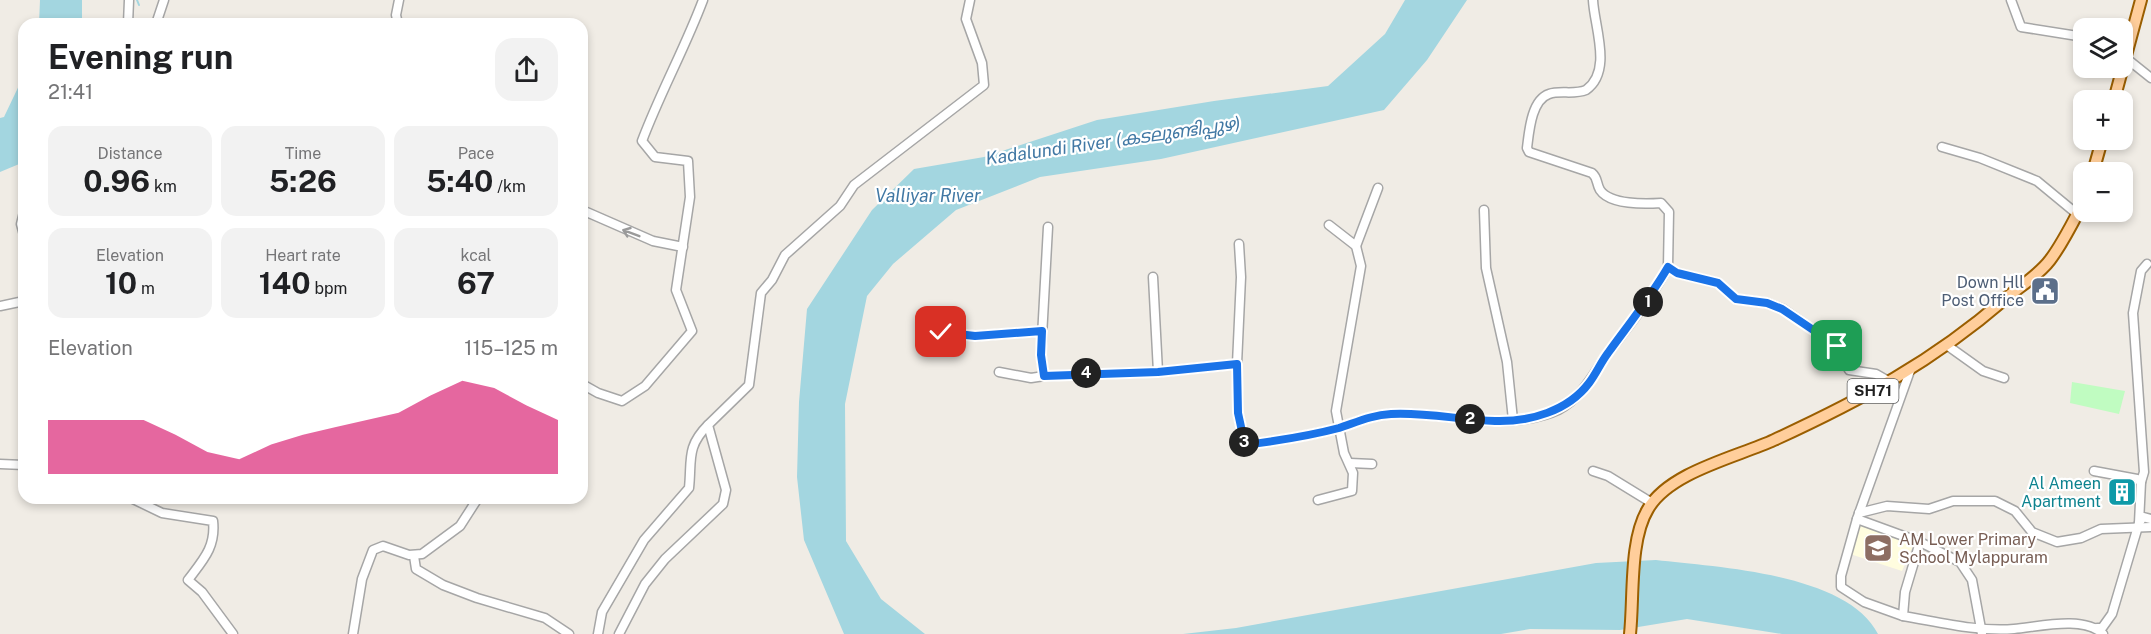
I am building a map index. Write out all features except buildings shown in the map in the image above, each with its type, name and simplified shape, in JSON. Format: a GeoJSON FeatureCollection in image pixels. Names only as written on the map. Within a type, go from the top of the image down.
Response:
{"type":"FeatureCollection","features":[{"type":"Feature","properties":{"kind":"main road"},"geometry":{"type":"LineString","coordinates":[[2133,22],[2141,0]]}},
{"type":"Feature","properties":{"kind":"main road","name":"SH71"},"geometry":{"type":"LineString","coordinates":[[1630,634],[1638,539],[1647,510],[1658,495],[1684,478],[1774,440],[1890,382],[1948,346],[2049,261],[2073,221]]}},
{"type":"Feature","properties":{"kind":"street"},"geometry":{"type":"LineString","coordinates":[[128,18],[129,0]]}},
{"type":"Feature","properties":{"kind":"street"},"geometry":{"type":"LineString","coordinates":[[158,18],[164,0]]}},
{"type":"Feature","properties":{"kind":"street"},"geometry":{"type":"LineString","coordinates":[[397,18],[399,0]]}},
{"type":"Feature","properties":{"kind":"street"},"geometry":{"type":"LineString","coordinates":[[588,387],[622,401],[645,386],[692,332],[676,290],[690,197],[688,161],[655,157],[642,141],[662,90],[690,35],[703,0]]}},
{"type":"Feature","properties":{"kind":"street"},"geometry":{"type":"LineString","coordinates":[[598,634],[602,612],[644,540],[689,488],[689,454],[697,436],[749,385],[761,292],[772,280],[785,255],[840,206],[854,185],[984,86],[982,63],[966,19],[970,0]]}},
{"type":"Feature","properties":{"kind":"street"},"geometry":{"type":"LineString","coordinates":[[1239,244],[1241,278],[1237,364],[1238,413],[1245,445],[1340,427],[1357,420],[1388,414],[1417,413],[1513,420],[1557,410],[1577,397],[1646,305],[1668,267],[1669,212],[1661,203],[1634,204],[1608,196],[1601,191],[1596,176],[1592,173],[1541,157],[1527,148],[1539,102],[1549,94],[1586,90],[1596,78],[1600,66],[1593,0]]}},
{"type":"Feature","properties":{"kind":"street"},"geometry":{"type":"LineString","coordinates":[[2011,0],[2021,27],[2073,35]]}},
{"type":"Feature","properties":{"kind":"street"},"geometry":{"type":"LineString","coordinates":[[2133,64],[2151,78]]}},
{"type":"Feature","properties":{"kind":"street"},"geometry":{"type":"LineString","coordinates":[[1942,147],[1980,158],[2037,181],[2073,211]]}},
{"type":"Feature","properties":{"kind":"street"},"geometry":{"type":"LineString","coordinates":[[1318,500],[1352,491],[1353,473],[1344,453],[1336,411],[1361,266],[1356,246],[1378,188]]}},
{"type":"Feature","properties":{"kind":"street"},"geometry":{"type":"LineString","coordinates":[[1484,210],[1486,268],[1507,362],[1513,420]]}},
{"type":"Feature","properties":{"kind":"street"},"geometry":{"type":"LineString","coordinates":[[588,213],[653,241],[683,247]]}},
{"type":"Feature","properties":{"kind":"street"},"geometry":{"type":"LineString","coordinates":[[1329,225],[1356,246]]}},
{"type":"Feature","properties":{"kind":"street"},"geometry":{"type":"LineString","coordinates":[[1044,376],[1041,355],[1048,227]]}},
{"type":"Feature","properties":{"kind":"street"},"geometry":{"type":"LineString","coordinates":[[1910,371],[1858,516],[1840,576],[1841,587],[1864,602],[1903,616],[1982,631],[2052,623],[2100,631],[2112,614],[2138,526],[2141,482],[2144,472],[2133,313],[2141,271],[2147,264]]}},
{"type":"Feature","properties":{"kind":"street"},"geometry":{"type":"LineString","coordinates":[[1668,267],[1677,273],[1718,283],[1736,299],[1767,303],[1782,309],[1837,346],[1849,370],[1876,374],[1890,382]]}},
{"type":"Feature","properties":{"kind":"street"},"geometry":{"type":"LineString","coordinates":[[1153,277],[1158,372]]}},
{"type":"Feature","properties":{"kind":"street"},"geometry":{"type":"LineString","coordinates":[[0,306],[18,302]]}},
{"type":"Feature","properties":{"kind":"street"},"geometry":{"type":"LineString","coordinates":[[941,332],[975,336],[1042,331]]}},
{"type":"Feature","properties":{"kind":"street"},"geometry":{"type":"LineString","coordinates":[[1948,346],[1983,371],[2004,378]]}},
{"type":"Feature","properties":{"kind":"street"},"geometry":{"type":"LineString","coordinates":[[999,372],[1031,378],[1158,372],[1237,364]]}},
{"type":"Feature","properties":{"kind":"street"},"geometry":{"type":"LineString","coordinates":[[620,634],[645,584],[665,559],[723,504],[726,490],[708,424]]}},
{"type":"Feature","properties":{"kind":"street"},"geometry":{"type":"LineString","coordinates":[[1350,463],[1372,464]]}},
{"type":"Feature","properties":{"kind":"street"},"geometry":{"type":"LineString","coordinates":[[0,464],[18,465]]}},
{"type":"Feature","properties":{"kind":"street"},"geometry":{"type":"LineString","coordinates":[[1593,471],[1608,476],[1652,503]]}},
{"type":"Feature","properties":{"kind":"street"},"geometry":{"type":"LineString","coordinates":[[2094,471],[2137,479],[2141,482]]}},
{"type":"Feature","properties":{"kind":"street"},"geometry":{"type":"LineString","coordinates":[[1858,516],[1887,506],[1929,508],[1953,501],[1995,501],[2015,511],[2032,532],[2057,542],[2081,538],[2101,529],[2151,527]]}},
{"type":"Feature","properties":{"kind":"street"},"geometry":{"type":"LineString","coordinates":[[144,504],[162,513],[213,521],[215,537],[204,559],[188,580],[201,592],[232,634]]}},
{"type":"Feature","properties":{"kind":"street"},"geometry":{"type":"LineString","coordinates":[[353,634],[362,579],[373,550],[383,546],[414,556],[422,554],[460,526],[474,504]]}},
{"type":"Feature","properties":{"kind":"street"},"geometry":{"type":"LineString","coordinates":[[1858,516],[1960,562],[1972,580],[1982,631]]}},
{"type":"Feature","properties":{"kind":"street"},"geometry":{"type":"LineString","coordinates":[[2138,526],[2143,517],[2151,519]]}},
{"type":"Feature","properties":{"kind":"street"},"geometry":{"type":"LineString","coordinates":[[1903,616],[1905,592],[1920,542]]}},
{"type":"Feature","properties":{"kind":"street"},"geometry":{"type":"LineString","coordinates":[[414,556],[416,569],[443,585],[477,598],[545,618],[569,634]]}},
{"type":"Feature","properties":{"kind":"street"},"geometry":{"type":"LineString","coordinates":[[2051,634],[2052,623]]}},
{"type":"Feature","properties":{"kind":"shaded area","name":"AM Lower Primary School Mylappuram"},"geometry":{"type":"Polygon","coordinates":[[[1852,520],[1914,543],[1902,571],[1844,552],[1852,520]]]}},
{"type":"Feature","properties":{"kind":"green space"},"geometry":{"type":"Polygon","coordinates":[[[2072,382],[2125,391],[2119,414],[2070,403],[2072,382]]]}},
{"type":"Feature","properties":{"kind":"water"},"geometry":{"type":"Polygon","coordinates":[[[40,0],[82,0],[82,18],[39,18],[40,0]]]}},
{"type":"Feature","properties":{"kind":"water","name":"Valliyar River"},"geometry":{"type":"Polygon","coordinates":[[[1405,0],[1467,0],[1427,60],[1384,110],[1161,159],[1040,177],[956,210],[893,264],[867,296],[845,404],[846,541],[881,599],[925,634],[844,634],[804,540],[797,477],[799,402],[807,309],[872,210],[914,169],[984,157],[1097,120],[1328,86],[1385,34],[1405,0]]]}},
{"type":"Feature","properties":{"kind":"water"},"geometry":{"type":"Polygon","coordinates":[[[18,88],[18,164],[0,172],[0,118],[4,117],[18,88]]]}},
{"type":"Feature","properties":{"kind":"water"},"geometry":{"type":"Polygon","coordinates":[[[1656,560],[1744,570],[1810,586],[1839,598],[1862,614],[1878,634],[1782,634],[1687,619],[1620,630],[1530,629],[1501,634],[1183,634],[1236,628],[1596,563],[1656,560]]]}},
{"type":"Feature","properties":{"kind":"waterway"},"geometry":{"type":"LineString","coordinates":[[137,0],[139,5]]}},
{"type":"Feature","properties":{"kind":"place","name":"Down Hll Post Office"},"geometry":{"type":"Point","coordinates":[2045,291]}},
{"type":"Feature","properties":{"kind":"place","name":"Al Ameen Apartment"},"geometry":{"type":"Point","coordinates":[2122,492]}},
{"type":"Feature","properties":{"kind":"place","name":"AM Lower Primary School Mylappuram"},"geometry":{"type":"Point","coordinates":[1878,548]}},
{"type":"Feature","properties":{"kind":"route"},"geometry":{"type":"LineString","coordinates":[[941,332],[975,336],[1042,331],[1041,355],[1044,376],[1158,372],[1237,364],[1238,413],[1245,445],[1306,435],[1340,427],[1357,420],[1388,414],[1417,413],[1496,421],[1513,420],[1557,410],[1577,397],[1589,384],[1607,354],[1646,305],[1668,267],[1677,273],[1718,283],[1736,299],[1767,303],[1782,309],[1818,331],[1837,346]]}},
{"type":"Feature","properties":{"kind":"water label","name":"Kadalundi River (കടലുണ്ടിപ്പുഴ)"},"geometry":{"type":"Point","coordinates":[1113,141]}}]}
